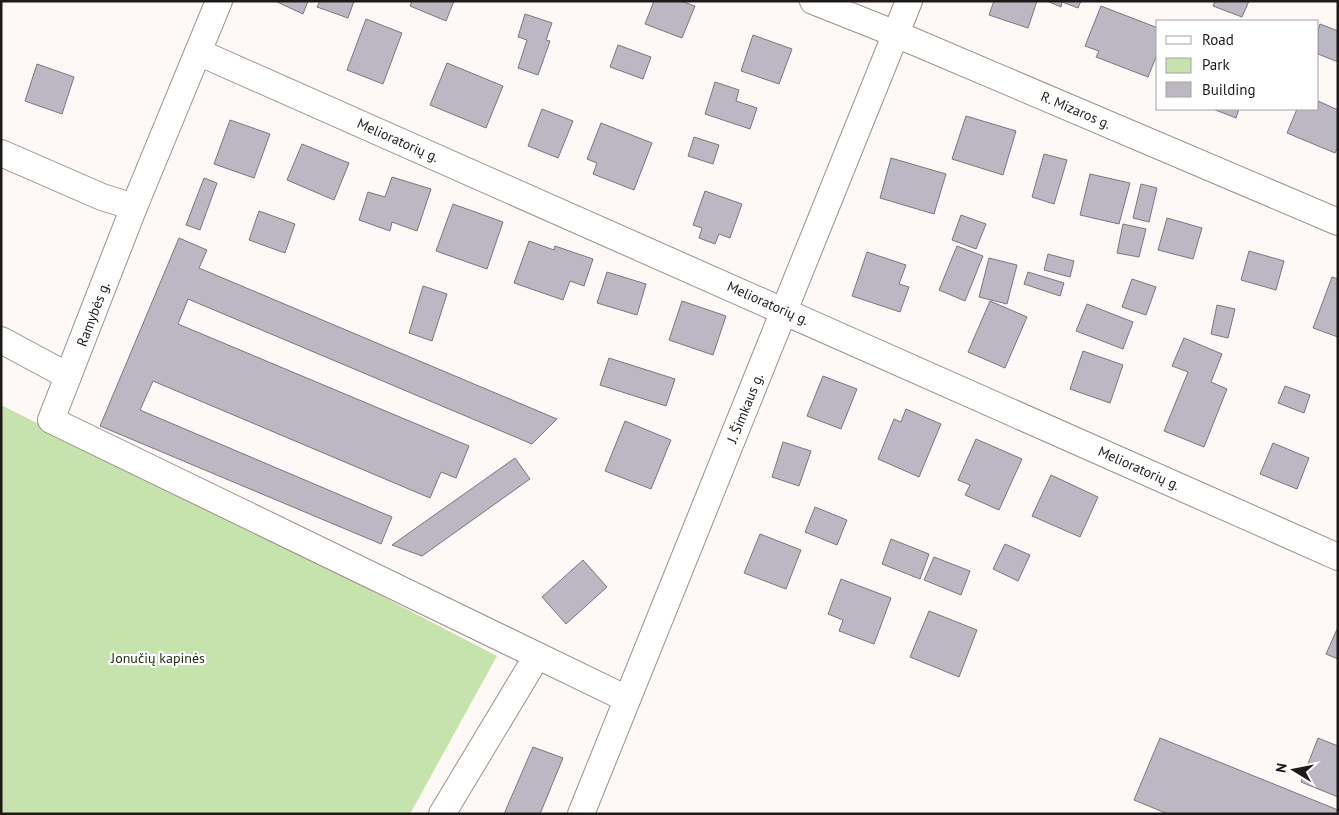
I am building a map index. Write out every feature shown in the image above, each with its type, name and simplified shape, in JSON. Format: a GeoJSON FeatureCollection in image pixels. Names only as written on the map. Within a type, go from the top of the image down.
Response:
{"type":"FeatureCollection","features":[{"type":"Feature","properties":{"kind":"street","name":"Ramybės g."},"geometry":{"type":"LineString","coordinates":[[219,1],[134,207],[51,420],[537,656]]}},
{"type":"Feature","properties":{"kind":"street","name":"R. Mizaros g."},"geometry":{"type":"LineString","coordinates":[[813,1],[896,34],[1338,222]]}},
{"type":"Feature","properties":{"kind":"street","name":"J. Šimkaus g."},"geometry":{"type":"LineString","coordinates":[[581,814],[909,1]]}},
{"type":"Feature","properties":{"kind":"street","name":"Melioratorių g."},"geometry":{"type":"LineString","coordinates":[[198,52],[1338,556]]}},
{"type":"Feature","properties":{"kind":"street"},"geometry":{"type":"LineString","coordinates":[[1,153],[102,197],[134,207]]}},
{"type":"Feature","properties":{"kind":"street"},"geometry":{"type":"LineString","coordinates":[[1,340],[68,376]]}},
{"type":"Feature","properties":{"kind":"street"},"geometry":{"type":"LineString","coordinates":[[442,814],[537,656],[627,699]]}},
{"type":"Feature","properties":{"kind":"green space","name":"Jonučių kapinės"},"geometry":{"type":"Polygon","coordinates":[[[1,405],[343,576],[497,656],[410,814],[1,814],[1,405]]]}},
{"type":"Feature","properties":{"kind":"building"},"geometry":{"type":"Polygon","coordinates":[[[275,1],[308,1],[303,14],[275,1]]]}},
{"type":"Feature","properties":{"kind":"building"},"geometry":{"type":"Polygon","coordinates":[[[320,1],[354,1],[348,18],[317,7],[320,1]]]}},
{"type":"Feature","properties":{"kind":"building"},"geometry":{"type":"Polygon","coordinates":[[[412,1],[454,1],[446,21],[410,6],[412,1]]]}},
{"type":"Feature","properties":{"kind":"building"},"geometry":{"type":"Polygon","coordinates":[[[654,1],[681,1],[695,6],[682,38],[645,24],[654,1]]]}},
{"type":"Feature","properties":{"kind":"building"},"geometry":{"type":"Polygon","coordinates":[[[994,1],[1037,1],[1028,28],[989,15],[994,1]]]}},
{"type":"Feature","properties":{"kind":"building"},"geometry":{"type":"Polygon","coordinates":[[[1047,1],[1081,1],[1078,8],[1062,2],[1061,7],[1047,1]]]}},
{"type":"Feature","properties":{"kind":"building"},"geometry":{"type":"Polygon","coordinates":[[[1215,1],[1249,1],[1242,17],[1213,6],[1215,1]]]}},
{"type":"Feature","properties":{"kind":"building"},"geometry":{"type":"Polygon","coordinates":[[[1101,6],[1156,27],[1156,57],[1148,77],[1096,57],[1099,51],[1085,46],[1101,6]]]}},
{"type":"Feature","properties":{"kind":"building"},"geometry":{"type":"Polygon","coordinates":[[[525,14],[552,23],[546,40],[550,41],[538,75],[518,68],[527,40],[518,37],[525,14]]]}},
{"type":"Feature","properties":{"kind":"building"},"geometry":{"type":"Polygon","coordinates":[[[366,19],[402,33],[383,84],[347,70],[366,19]]]}},
{"type":"Feature","properties":{"kind":"building"},"geometry":{"type":"Polygon","coordinates":[[[1320,24],[1338,31],[1338,62],[1319,54],[1320,24]]]}},
{"type":"Feature","properties":{"kind":"building"},"geometry":{"type":"Polygon","coordinates":[[[753,35],[792,49],[779,84],[741,71],[753,35]]]}},
{"type":"Feature","properties":{"kind":"building"},"geometry":{"type":"Polygon","coordinates":[[[618,45],[651,57],[643,79],[610,67],[618,45]]]}},
{"type":"Feature","properties":{"kind":"building"},"geometry":{"type":"Polygon","coordinates":[[[447,63],[503,86],[486,128],[430,105],[447,63]]]}},
{"type":"Feature","properties":{"kind":"building"},"geometry":{"type":"Polygon","coordinates":[[[37,64],[74,77],[62,114],[25,101],[37,64]]]}},
{"type":"Feature","properties":{"kind":"building"},"geometry":{"type":"Polygon","coordinates":[[[715,82],[739,90],[736,101],[757,108],[750,129],[705,114],[715,82]]]}},
{"type":"Feature","properties":{"kind":"building"},"geometry":{"type":"Polygon","coordinates":[[[1319,101],[1338,110],[1338,147],[1335,153],[1287,133],[1297,110],[1319,110],[1319,101]]]}},
{"type":"Feature","properties":{"kind":"building"},"geometry":{"type":"Polygon","coordinates":[[[542,109],[573,121],[558,158],[528,146],[542,109]]]}},
{"type":"Feature","properties":{"kind":"building"},"geometry":{"type":"Polygon","coordinates":[[[1216,110],[1239,110],[1236,118],[1216,110]]]}},
{"type":"Feature","properties":{"kind":"building"},"geometry":{"type":"Polygon","coordinates":[[[966,116],[1016,131],[1003,175],[952,159],[966,116]]]}},
{"type":"Feature","properties":{"kind":"building"},"geometry":{"type":"Polygon","coordinates":[[[230,120],[270,134],[254,178],[214,164],[230,120]]]}},
{"type":"Feature","properties":{"kind":"building"},"geometry":{"type":"Polygon","coordinates":[[[601,123],[652,143],[634,190],[593,174],[597,163],[587,159],[601,123]]]}},
{"type":"Feature","properties":{"kind":"building"},"geometry":{"type":"Polygon","coordinates":[[[694,137],[719,145],[713,164],[688,156],[694,137]]]}},
{"type":"Feature","properties":{"kind":"building"},"geometry":{"type":"Polygon","coordinates":[[[302,144],[349,163],[334,200],[287,180],[302,144]]]}},
{"type":"Feature","properties":{"kind":"building"},"geometry":{"type":"Polygon","coordinates":[[[1044,154],[1067,160],[1054,204],[1032,197],[1044,154]]]}},
{"type":"Feature","properties":{"kind":"building"},"geometry":{"type":"Polygon","coordinates":[[[891,158],[946,174],[934,214],[880,198],[891,158]]]}},
{"type":"Feature","properties":{"kind":"building"},"geometry":{"type":"Polygon","coordinates":[[[1090,174],[1130,183],[1119,224],[1080,215],[1090,174]]]}},
{"type":"Feature","properties":{"kind":"building"},"geometry":{"type":"Polygon","coordinates":[[[392,177],[431,189],[417,231],[392,222],[390,231],[359,220],[368,192],[385,197],[392,177]]]}},
{"type":"Feature","properties":{"kind":"building"},"geometry":{"type":"Polygon","coordinates":[[[204,178],[217,183],[200,230],[186,225],[204,178]]]}},
{"type":"Feature","properties":{"kind":"building"},"geometry":{"type":"Polygon","coordinates":[[[1141,184],[1157,188],[1149,222],[1133,218],[1141,184]]]}},
{"type":"Feature","properties":{"kind":"building"},"geometry":{"type":"Polygon","coordinates":[[[705,191],[742,204],[730,238],[719,234],[715,244],[699,238],[702,228],[693,225],[705,191]]]}},
{"type":"Feature","properties":{"kind":"building"},"geometry":{"type":"Polygon","coordinates":[[[453,204],[503,222],[487,269],[436,251],[453,204]]]}},
{"type":"Feature","properties":{"kind":"building"},"geometry":{"type":"Polygon","coordinates":[[[259,211],[295,224],[285,253],[249,240],[259,211]]]}},
{"type":"Feature","properties":{"kind":"building"},"geometry":{"type":"Polygon","coordinates":[[[961,215],[986,224],[976,249],[952,240],[961,215]]]}},
{"type":"Feature","properties":{"kind":"building"},"geometry":{"type":"Polygon","coordinates":[[[1167,218],[1202,228],[1193,259],[1158,250],[1167,218]]]}},
{"type":"Feature","properties":{"kind":"building"},"geometry":{"type":"Polygon","coordinates":[[[1123,224],[1146,229],[1139,257],[1117,253],[1123,224]]]}},
{"type":"Feature","properties":{"kind":"building"},"geometry":{"type":"Polygon","coordinates":[[[179,238],[207,250],[199,268],[557,419],[532,444],[188,299],[178,324],[469,446],[456,478],[441,472],[430,498],[153,381],[140,410],[392,517],[381,544],[100,426],[179,238]]]}},
{"type":"Feature","properties":{"kind":"building"},"geometry":{"type":"Polygon","coordinates":[[[529,241],[554,250],[555,246],[593,259],[584,286],[570,281],[563,300],[514,283],[529,241]]]}},
{"type":"Feature","properties":{"kind":"building"},"geometry":{"type":"Polygon","coordinates":[[[957,246],[983,256],[965,301],[939,290],[957,246]]]}},
{"type":"Feature","properties":{"kind":"building"},"geometry":{"type":"Polygon","coordinates":[[[1249,251],[1284,261],[1276,290],[1241,280],[1249,251]]]}},
{"type":"Feature","properties":{"kind":"building"},"geometry":{"type":"Polygon","coordinates":[[[867,252],[906,265],[899,284],[909,287],[900,312],[852,296],[867,252]]]}},
{"type":"Feature","properties":{"kind":"building"},"geometry":{"type":"Polygon","coordinates":[[[1048,254],[1074,261],[1070,277],[1044,270],[1048,254]]]}},
{"type":"Feature","properties":{"kind":"building"},"geometry":{"type":"Polygon","coordinates":[[[989,258],[1017,265],[1007,304],[979,297],[989,258]]]}},
{"type":"Feature","properties":{"kind":"building"},"geometry":{"type":"Polygon","coordinates":[[[607,272],[646,284],[637,315],[597,303],[607,272]]]}},
{"type":"Feature","properties":{"kind":"building"},"geometry":{"type":"Polygon","coordinates":[[[1028,272],[1064,283],[1060,296],[1024,284],[1028,272]]]}},
{"type":"Feature","properties":{"kind":"building"},"geometry":{"type":"Polygon","coordinates":[[[1332,277],[1338,279],[1338,337],[1313,328],[1332,277]]]}},
{"type":"Feature","properties":{"kind":"building"},"geometry":{"type":"Polygon","coordinates":[[[1132,279],[1156,287],[1146,315],[1122,307],[1132,279]]]}},
{"type":"Feature","properties":{"kind":"building"},"geometry":{"type":"Polygon","coordinates":[[[423,286],[447,294],[432,341],[409,333],[423,286]]]}},
{"type":"Feature","properties":{"kind":"building"},"geometry":{"type":"Polygon","coordinates":[[[682,301],[726,316],[713,355],[669,340],[682,301]]]}},
{"type":"Feature","properties":{"kind":"building"},"geometry":{"type":"Polygon","coordinates":[[[990,301],[1027,317],[1005,368],[968,352],[990,301]]]}},
{"type":"Feature","properties":{"kind":"building"},"geometry":{"type":"Polygon","coordinates":[[[1087,304],[1133,322],[1123,349],[1076,331],[1087,304]]]}},
{"type":"Feature","properties":{"kind":"building"},"geometry":{"type":"Polygon","coordinates":[[[1217,305],[1235,309],[1228,338],[1211,334],[1217,305]]]}},
{"type":"Feature","properties":{"kind":"building"},"geometry":{"type":"Polygon","coordinates":[[[1184,338],[1222,354],[1211,382],[1227,389],[1204,447],[1164,431],[1188,372],[1172,366],[1184,338]]]}},
{"type":"Feature","properties":{"kind":"building"},"geometry":{"type":"Polygon","coordinates":[[[1083,351],[1123,365],[1110,403],[1070,389],[1083,351]]]}},
{"type":"Feature","properties":{"kind":"building"},"geometry":{"type":"Polygon","coordinates":[[[609,358],[675,379],[666,406],[600,385],[609,358]]]}},
{"type":"Feature","properties":{"kind":"building"},"geometry":{"type":"Polygon","coordinates":[[[823,376],[857,389],[841,429],[807,416],[823,376]]]}},
{"type":"Feature","properties":{"kind":"building"},"geometry":{"type":"Polygon","coordinates":[[[1285,386],[1310,395],[1304,413],[1278,403],[1285,386]]]}},
{"type":"Feature","properties":{"kind":"building"},"geometry":{"type":"Polygon","coordinates":[[[906,409],[941,424],[919,477],[878,459],[894,419],[901,422],[906,409]]]}},
{"type":"Feature","properties":{"kind":"building"},"geometry":{"type":"Polygon","coordinates":[[[625,421],[671,440],[651,489],[605,471],[625,421]]]}},
{"type":"Feature","properties":{"kind":"building"},"geometry":{"type":"Polygon","coordinates":[[[976,439],[1022,459],[999,510],[965,495],[970,485],[958,480],[976,439]]]}},
{"type":"Feature","properties":{"kind":"building"},"geometry":{"type":"Polygon","coordinates":[[[783,442],[811,451],[799,486],[772,477],[783,442]]]}},
{"type":"Feature","properties":{"kind":"building"},"geometry":{"type":"Polygon","coordinates":[[[1273,443],[1309,458],[1297,489],[1260,474],[1273,443]]]}},
{"type":"Feature","properties":{"kind":"building"},"geometry":{"type":"Polygon","coordinates":[[[515,458],[530,479],[422,556],[392,545],[515,458]]]}},
{"type":"Feature","properties":{"kind":"building"},"geometry":{"type":"Polygon","coordinates":[[[1051,475],[1098,497],[1080,537],[1032,516],[1051,475]]]}},
{"type":"Feature","properties":{"kind":"building"},"geometry":{"type":"Polygon","coordinates":[[[815,507],[847,520],[837,545],[805,532],[815,507]]]}},
{"type":"Feature","properties":{"kind":"building"},"geometry":{"type":"Polygon","coordinates":[[[760,534],[801,550],[786,589],[744,573],[760,534]]]}},
{"type":"Feature","properties":{"kind":"building"},"geometry":{"type":"Polygon","coordinates":[[[891,539],[929,554],[920,579],[882,564],[891,539]]]}},
{"type":"Feature","properties":{"kind":"building"},"geometry":{"type":"Polygon","coordinates":[[[1005,544],[1030,555],[1018,581],[993,569],[1005,544]]]}},
{"type":"Feature","properties":{"kind":"building"},"geometry":{"type":"Polygon","coordinates":[[[934,557],[970,571],[961,595],[924,580],[934,557]]]}},
{"type":"Feature","properties":{"kind":"building"},"geometry":{"type":"Polygon","coordinates":[[[583,560],[607,587],[566,624],[542,597],[583,560]]]}},
{"type":"Feature","properties":{"kind":"building"},"geometry":{"type":"Polygon","coordinates":[[[841,579],[891,598],[874,644],[839,631],[843,620],[828,614],[841,579]]]}},
{"type":"Feature","properties":{"kind":"building"},"geometry":{"type":"Polygon","coordinates":[[[929,611],[977,630],[959,677],[910,657],[929,611]]]}},
{"type":"Feature","properties":{"kind":"building"},"geometry":{"type":"Polygon","coordinates":[[[1338,627],[1338,659],[1326,654],[1338,627]]]}},
{"type":"Feature","properties":{"kind":"building"},"geometry":{"type":"Polygon","coordinates":[[[1160,738],[1338,810],[1338,814],[1168,814],[1134,800],[1160,738]]]}},
{"type":"Feature","properties":{"kind":"building"},"geometry":{"type":"Polygon","coordinates":[[[1318,738],[1338,746],[1338,797],[1301,782],[1318,738]]]}},
{"type":"Feature","properties":{"kind":"building"},"geometry":{"type":"Polygon","coordinates":[[[533,747],[563,758],[540,814],[504,814],[533,747]]]}}]}
